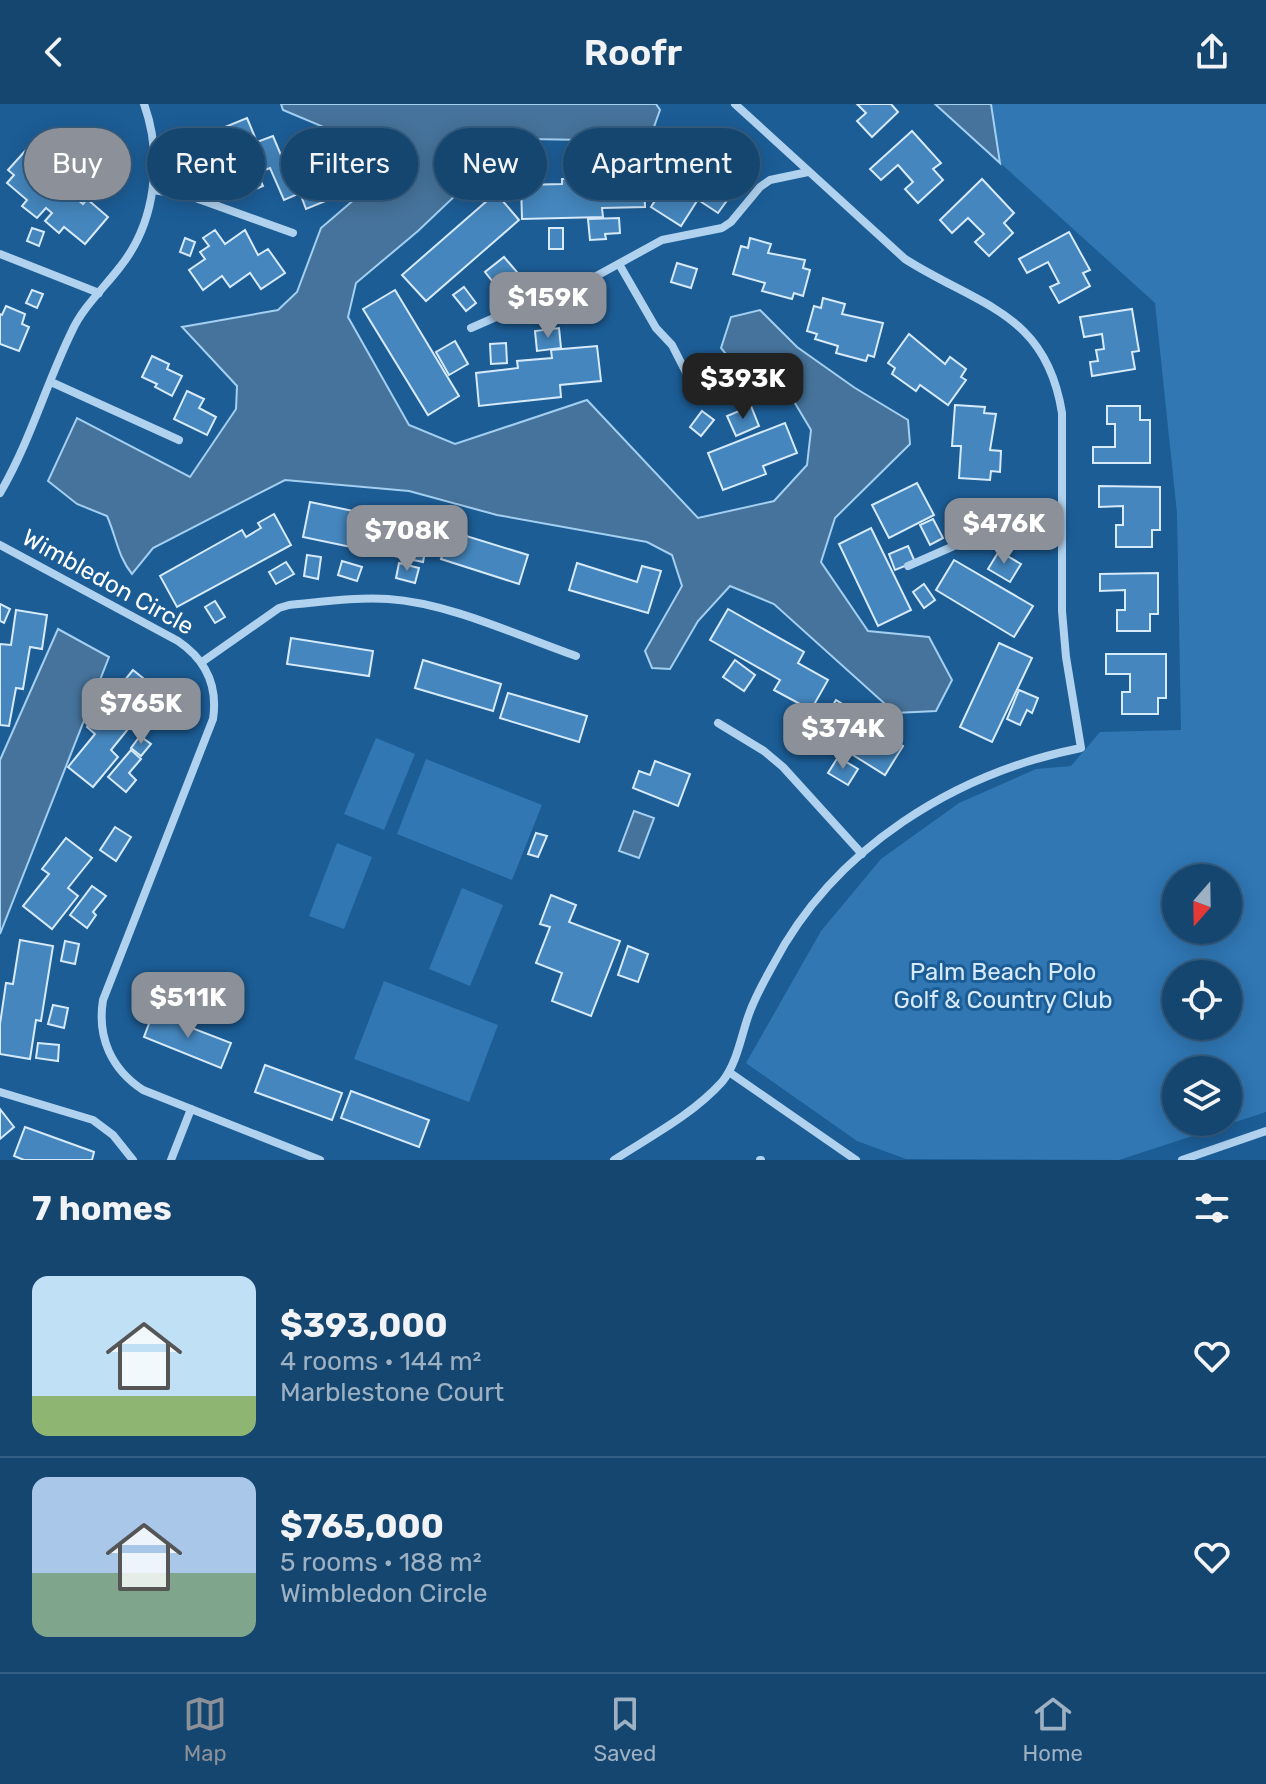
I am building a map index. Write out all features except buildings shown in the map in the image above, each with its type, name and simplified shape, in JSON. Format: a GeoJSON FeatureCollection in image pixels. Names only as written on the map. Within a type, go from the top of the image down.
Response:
{"type":"FeatureCollection","features":[{"type":"Feature","properties":{"kind":"street"},"geometry":{"type":"LineString","coordinates":[[144,104],[150,128]]}},
{"type":"Feature","properties":{"kind":"street"},"geometry":{"type":"LineString","coordinates":[[614,1160],[686,1115],[729,1072],[750,1010],[774,962],[811,908],[862,854],[905,820],[969,783],[1024,761],[1081,748],[1062,611],[1062,413],[1052,371],[1033,339],[1014,321],[996,308],[905,259],[735,104]]}},
{"type":"Feature","properties":{"kind":"street"},"geometry":{"type":"LineString","coordinates":[[471,328],[530,302],[580,285],[662,240],[722,228],[770,180],[808,172]]}},
{"type":"Feature","properties":{"kind":"street"},"geometry":{"type":"LineString","coordinates":[[0,493],[16,465],[76,323],[123,264],[146,219],[151,200]]}},
{"type":"Feature","properties":{"kind":"street"},"geometry":{"type":"LineString","coordinates":[[201,200],[293,233]]}},
{"type":"Feature","properties":{"kind":"street"},"geometry":{"type":"LineString","coordinates":[[0,254],[99,293]]}},
{"type":"Feature","properties":{"kind":"street"},"geometry":{"type":"LineString","coordinates":[[619,264],[656,328],[672,345],[699,398]]}},
{"type":"Feature","properties":{"kind":"street"},"geometry":{"type":"LineString","coordinates":[[51,382],[179,440]]}},
{"type":"Feature","properties":{"kind":"street"},"geometry":{"type":"LineString","coordinates":[[908,566],[986,532],[1007,510],[1028,507],[1062,515]]}},
{"type":"Feature","properties":{"kind":"street","name":"Wimbledon Circle"},"geometry":{"type":"LineString","coordinates":[[0,545],[178,641],[202,662],[214,695],[213,719],[103,1000],[101,1021],[108,1052],[126,1077],[143,1090],[320,1160]]}},
{"type":"Feature","properties":{"kind":"street"},"geometry":{"type":"LineString","coordinates":[[202,662],[279,608],[368,599],[399,601],[443,610],[576,656]]}},
{"type":"Feature","properties":{"kind":"street"},"geometry":{"type":"LineString","coordinates":[[718,723],[764,751],[783,767],[862,854]]}},
{"type":"Feature","properties":{"kind":"street"},"geometry":{"type":"LineString","coordinates":[[729,1072],[856,1160]]}},
{"type":"Feature","properties":{"kind":"street"},"geometry":{"type":"LineString","coordinates":[[0,1092],[93,1120],[113,1135],[133,1160]]}},
{"type":"Feature","properties":{"kind":"street"},"geometry":{"type":"LineString","coordinates":[[171,1160],[191,1109]]}},
{"type":"Feature","properties":{"kind":"street"},"geometry":{"type":"LineString","coordinates":[[1182,1160],[1266,1131]]}},
{"type":"Feature","properties":{"kind":"green space","name":"Palm Beach Polo Golf & Country Club"},"geometry":{"type":"Polygon","coordinates":[[[935,104],[1266,104],[1266,1112],[1242,1120],[1242,1056],[1162,1056],[1162,1136],[1192,1136],[1119,1160],[906,1159],[857,1141],[746,1063],[821,931],[881,859],[959,803],[1036,769],[1071,766],[1100,732],[1181,730],[1177,513],[1155,303],[935,104]]]}},
{"type":"Feature","properties":{"kind":"green space"},"geometry":{"type":"Polygon","coordinates":[[[376,738],[415,754],[384,830],[344,814],[376,738]]]}},
{"type":"Feature","properties":{"kind":"green space"},"geometry":{"type":"Polygon","coordinates":[[[426,759],[542,805],[512,880],[397,834],[426,759]]]}},
{"type":"Feature","properties":{"kind":"green space"},"geometry":{"type":"Polygon","coordinates":[[[337,843],[372,857],[344,929],[309,916],[337,843]]]}},
{"type":"Feature","properties":{"kind":"green space"},"geometry":{"type":"Polygon","coordinates":[[[462,888],[503,905],[470,986],[429,969],[462,888]]]}},
{"type":"Feature","properties":{"kind":"green space"},"geometry":{"type":"Polygon","coordinates":[[[384,981],[498,1025],[469,1102],[354,1059],[384,981]]]}},
{"type":"Feature","properties":{"kind":"shaded area"},"geometry":{"type":"Polygon","coordinates":[[[281,104],[656,104],[660,110],[654,128],[563,128],[563,140],[547,139],[547,128],[434,128],[434,200],[451,200],[356,283],[348,317],[409,425],[455,444],[587,400],[698,518],[774,501],[807,465],[811,430],[774,368],[739,370],[721,348],[731,317],[760,310],[797,347],[908,420],[910,444],[835,518],[821,562],[868,631],[929,637],[952,680],[936,711],[895,713],[774,604],[730,586],[698,621],[670,669],[652,668],[645,651],[682,586],[672,555],[647,542],[497,515],[409,491],[285,480],[153,548],[132,574],[120,553],[107,516],[77,504],[48,481],[77,418],[190,477],[236,409],[237,386],[182,327],[278,310],[297,292],[321,228],[354,200],[418,200],[418,128],[326,128],[283,110],[281,104]]]}},
{"type":"Feature","properties":{"kind":"shaded area"},"geometry":{"type":"Polygon","coordinates":[[[935,104],[991,104],[1000,163],[935,104]]]}},
{"type":"Feature","properties":{"kind":"shaded area"},"geometry":{"type":"Polygon","coordinates":[[[58,629],[109,657],[0,934],[0,760],[58,629]]]}},
{"type":"Feature","properties":{"kind":"shaded area"},"geometry":{"type":"Polygon","coordinates":[[[634,811],[654,818],[639,858],[619,851],[634,811]]]}}]}
